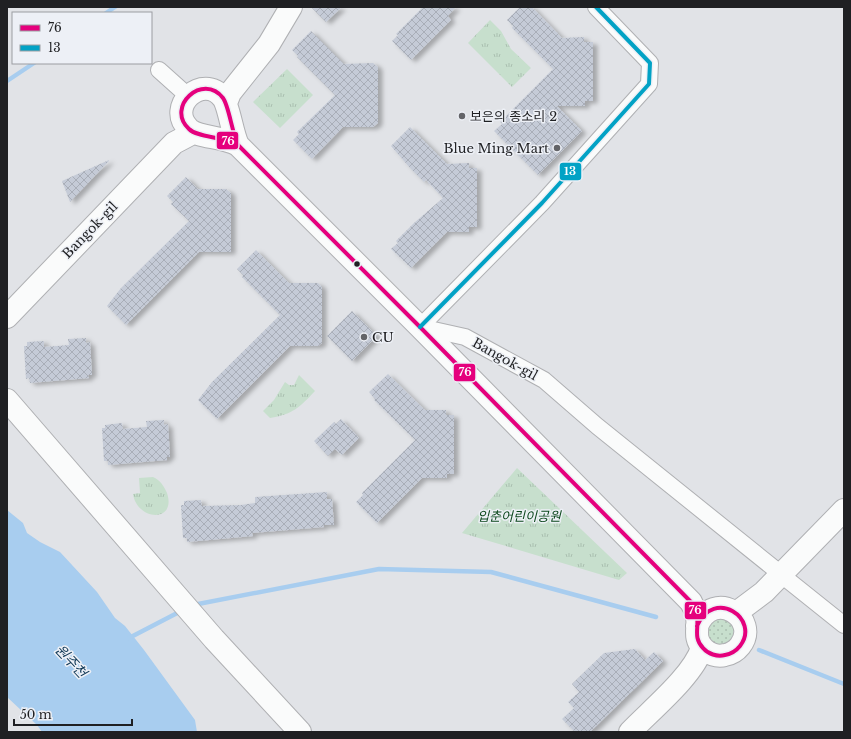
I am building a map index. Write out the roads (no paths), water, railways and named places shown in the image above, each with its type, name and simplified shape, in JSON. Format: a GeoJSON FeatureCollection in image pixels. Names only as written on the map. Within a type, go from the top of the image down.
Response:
{"type":"FeatureCollection","features":[{"type":"Feature","properties":{"kind":"street"},"geometry":{"type":"LineString","coordinates":[[195,130],[222,128],[221,83],[259,35],[274,7]]}},
{"type":"Feature","properties":{"kind":"street"},"geometry":{"type":"LineString","coordinates":[[222,102],[273,37],[291,7]]}},
{"type":"Feature","properties":{"kind":"street"},"geometry":{"type":"LineString","coordinates":[[420,327],[542,203],[649,84],[650,63],[596,7]]}},
{"type":"Feature","properties":{"kind":"street"},"geometry":{"type":"LineString","coordinates":[[159,70],[188,96]]}},
{"type":"Feature","properties":{"kind":"street"},"geometry":{"type":"LineString","coordinates":[[238,145],[222,102],[197,90],[188,96],[181,108],[195,130],[229,140],[238,145],[420,327],[690,602],[698,617],[698,642],[709,652],[730,654],[737,650],[745,635],[740,620],[726,608],[712,609],[690,602]]}},
{"type":"Feature","properties":{"kind":"street","name":"Bangok-gil"},"geometry":{"type":"LineString","coordinates":[[7,317],[174,143],[195,130]]}},
{"type":"Feature","properties":{"kind":"street","name":"Bangok-gil"},"geometry":{"type":"LineString","coordinates":[[420,327],[465,337],[544,380],[597,426],[844,625]]}},
{"type":"Feature","properties":{"kind":"street"},"geometry":{"type":"LineString","coordinates":[[7,400],[214,640],[300,732]]}},
{"type":"Feature","properties":{"kind":"street"},"geometry":{"type":"LineString","coordinates":[[785,577],[844,510]]}},
{"type":"Feature","properties":{"kind":"street"},"geometry":{"type":"LineString","coordinates":[[740,620],[764,592],[785,577],[844,527]]}},
{"type":"Feature","properties":{"kind":"street"},"geometry":{"type":"LineString","coordinates":[[697,626],[705,614],[712,609]]}},
{"type":"Feature","properties":{"kind":"street"},"geometry":{"type":"LineString","coordinates":[[630,732],[679,682],[699,659],[709,652]]}},
{"type":"Feature","properties":{"kind":"water","name":"원주천"},"geometry":{"type":"Polygon","coordinates":[[[7,510],[23,523],[27,533],[40,542],[60,552],[97,592],[115,618],[125,626],[144,650],[195,720],[197,732],[42,732],[37,725],[7,697],[7,510]]]}},
{"type":"Feature","properties":{"kind":"waterway"},"geometry":{"type":"LineString","coordinates":[[108,12],[115,7]]}},
{"type":"Feature","properties":{"kind":"waterway"},"geometry":{"type":"LineString","coordinates":[[7,81],[32,64]]}},
{"type":"Feature","properties":{"kind":"waterway"},"geometry":{"type":"LineString","coordinates":[[193,605],[379,569],[491,572],[656,617]]}},
{"type":"Feature","properties":{"kind":"waterway"},"geometry":{"type":"LineString","coordinates":[[129,638],[183,610]]}},
{"type":"Feature","properties":{"kind":"waterway"},"geometry":{"type":"LineString","coordinates":[[759,650],[844,684]]}},
{"type":"Feature","properties":{"kind":"place","name":"보은의 종소리 2"},"geometry":{"type":"Point","coordinates":[462,116]}},
{"type":"Feature","properties":{"kind":"place","name":"Blue Ming Mart"},"geometry":{"type":"Point","coordinates":[557,148]}},
{"type":"Feature","properties":{"kind":"place","name":"CU"},"geometry":{"type":"Point","coordinates":[364,337]}},
{"type":"Feature","properties":{"kind":"park label","name":"입춘어린이공원"},"geometry":{"type":"Point","coordinates":[519,516]}}]}
